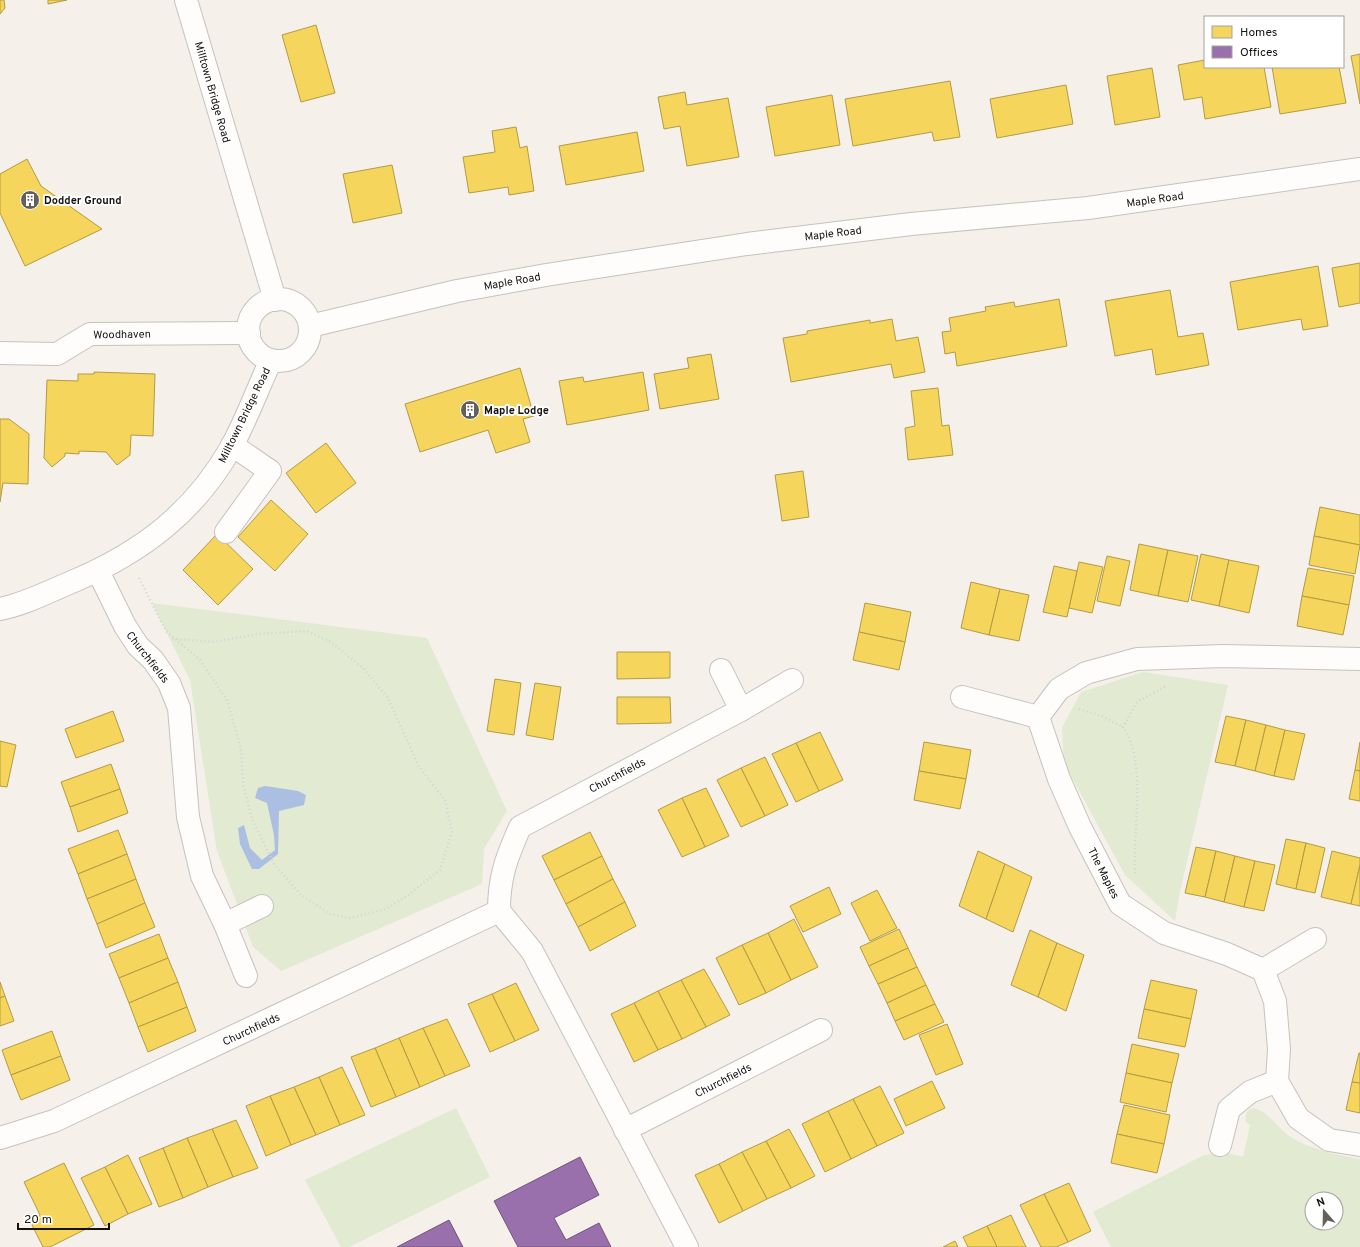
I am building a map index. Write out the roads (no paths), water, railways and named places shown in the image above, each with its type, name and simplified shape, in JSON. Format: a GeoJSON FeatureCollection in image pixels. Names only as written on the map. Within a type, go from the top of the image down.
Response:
{"type":"FeatureCollection","features":[{"type":"Feature","properties":{"kind":"street","name":"Milltown Bridge Road"},"geometry":{"type":"LineString","coordinates":[[186,0],[275,300]]}},
{"type":"Feature","properties":{"kind":"street","name":"Maple Road"},"geometry":{"type":"LineString","coordinates":[[310,326],[457,290],[747,244],[911,224],[1088,208],[1360,169]]}},
{"type":"Feature","properties":{"kind":"street"},"geometry":{"type":"LineString","coordinates":[[275,300],[289,302],[302,309],[307,316],[310,326],[310,336],[300,354],[291,359],[281,361],[271,360],[263,356],[256,350],[249,334],[249,324],[258,308],[275,300]]}},
{"type":"Feature","properties":{"kind":"street","name":"Woodhaven"},"geometry":{"type":"LineString","coordinates":[[0,353],[57,354],[90,334],[249,334]]}},
{"type":"Feature","properties":{"kind":"street","name":"Milltown Bridge Road"},"geometry":{"type":"LineString","coordinates":[[0,609],[98,571],[140,548],[171,524],[217,469],[232,445],[271,360]]}},
{"type":"Feature","properties":{"kind":"street"},"geometry":{"type":"LineString","coordinates":[[226,532],[270,471],[232,445]]}},
{"type":"Feature","properties":{"kind":"street","name":"Churchfields"},"geometry":{"type":"LineString","coordinates":[[98,571],[125,626],[138,646],[153,660],[169,683],[179,708],[188,817],[202,876],[225,924],[246,976]]}},
{"type":"Feature","properties":{"kind":"street"},"geometry":{"type":"LineString","coordinates":[[962,697],[1038,718],[1059,689],[1086,673],[1137,659],[1234,656],[1360,659]]}},
{"type":"Feature","properties":{"kind":"street"},"geometry":{"type":"LineString","coordinates":[[721,670],[741,710]]}},
{"type":"Feature","properties":{"kind":"street","name":"Churchfields"},"geometry":{"type":"LineString","coordinates":[[0,1138],[54,1121],[499,911],[499,889],[505,860],[520,827],[741,710],[792,680]]}},
{"type":"Feature","properties":{"kind":"street","name":"The Maples"},"geometry":{"type":"LineString","coordinates":[[1038,718],[1059,779],[1080,827],[1120,904],[1164,933],[1227,954],[1263,970]]}},
{"type":"Feature","properties":{"kind":"street"},"geometry":{"type":"LineString","coordinates":[[225,924],[262,906]]}},
{"type":"Feature","properties":{"kind":"street"},"geometry":{"type":"LineString","coordinates":[[499,911],[532,951],[687,1247]]}},
{"type":"Feature","properties":{"kind":"street"},"geometry":{"type":"LineString","coordinates":[[1315,939],[1263,970],[1275,1001],[1279,1049],[1277,1081],[1298,1118],[1329,1140],[1360,1145]]}},
{"type":"Feature","properties":{"kind":"street","name":"Churchfields"},"geometry":{"type":"LineString","coordinates":[[625,1130],[821,1030]]}},
{"type":"Feature","properties":{"kind":"street"},"geometry":{"type":"LineString","coordinates":[[1220,1146],[1229,1109],[1250,1092],[1277,1081]]}},
{"type":"Feature","properties":{"kind":"water"},"geometry":{"type":"Polygon","coordinates":[[[265,786],[298,791],[306,795],[304,805],[279,811],[278,854],[259,869],[252,869],[240,844],[238,828],[244,825],[250,848],[262,860],[275,850],[274,835],[267,803],[255,798],[258,788],[265,786]]]}},
{"type":"Feature","properties":{"kind":"place","name":"Dodder Ground"},"geometry":{"type":"Point","coordinates":[30,200]}},
{"type":"Feature","properties":{"kind":"place","name":"Maple Lodge"},"geometry":{"type":"Point","coordinates":[470,410]}}]}
